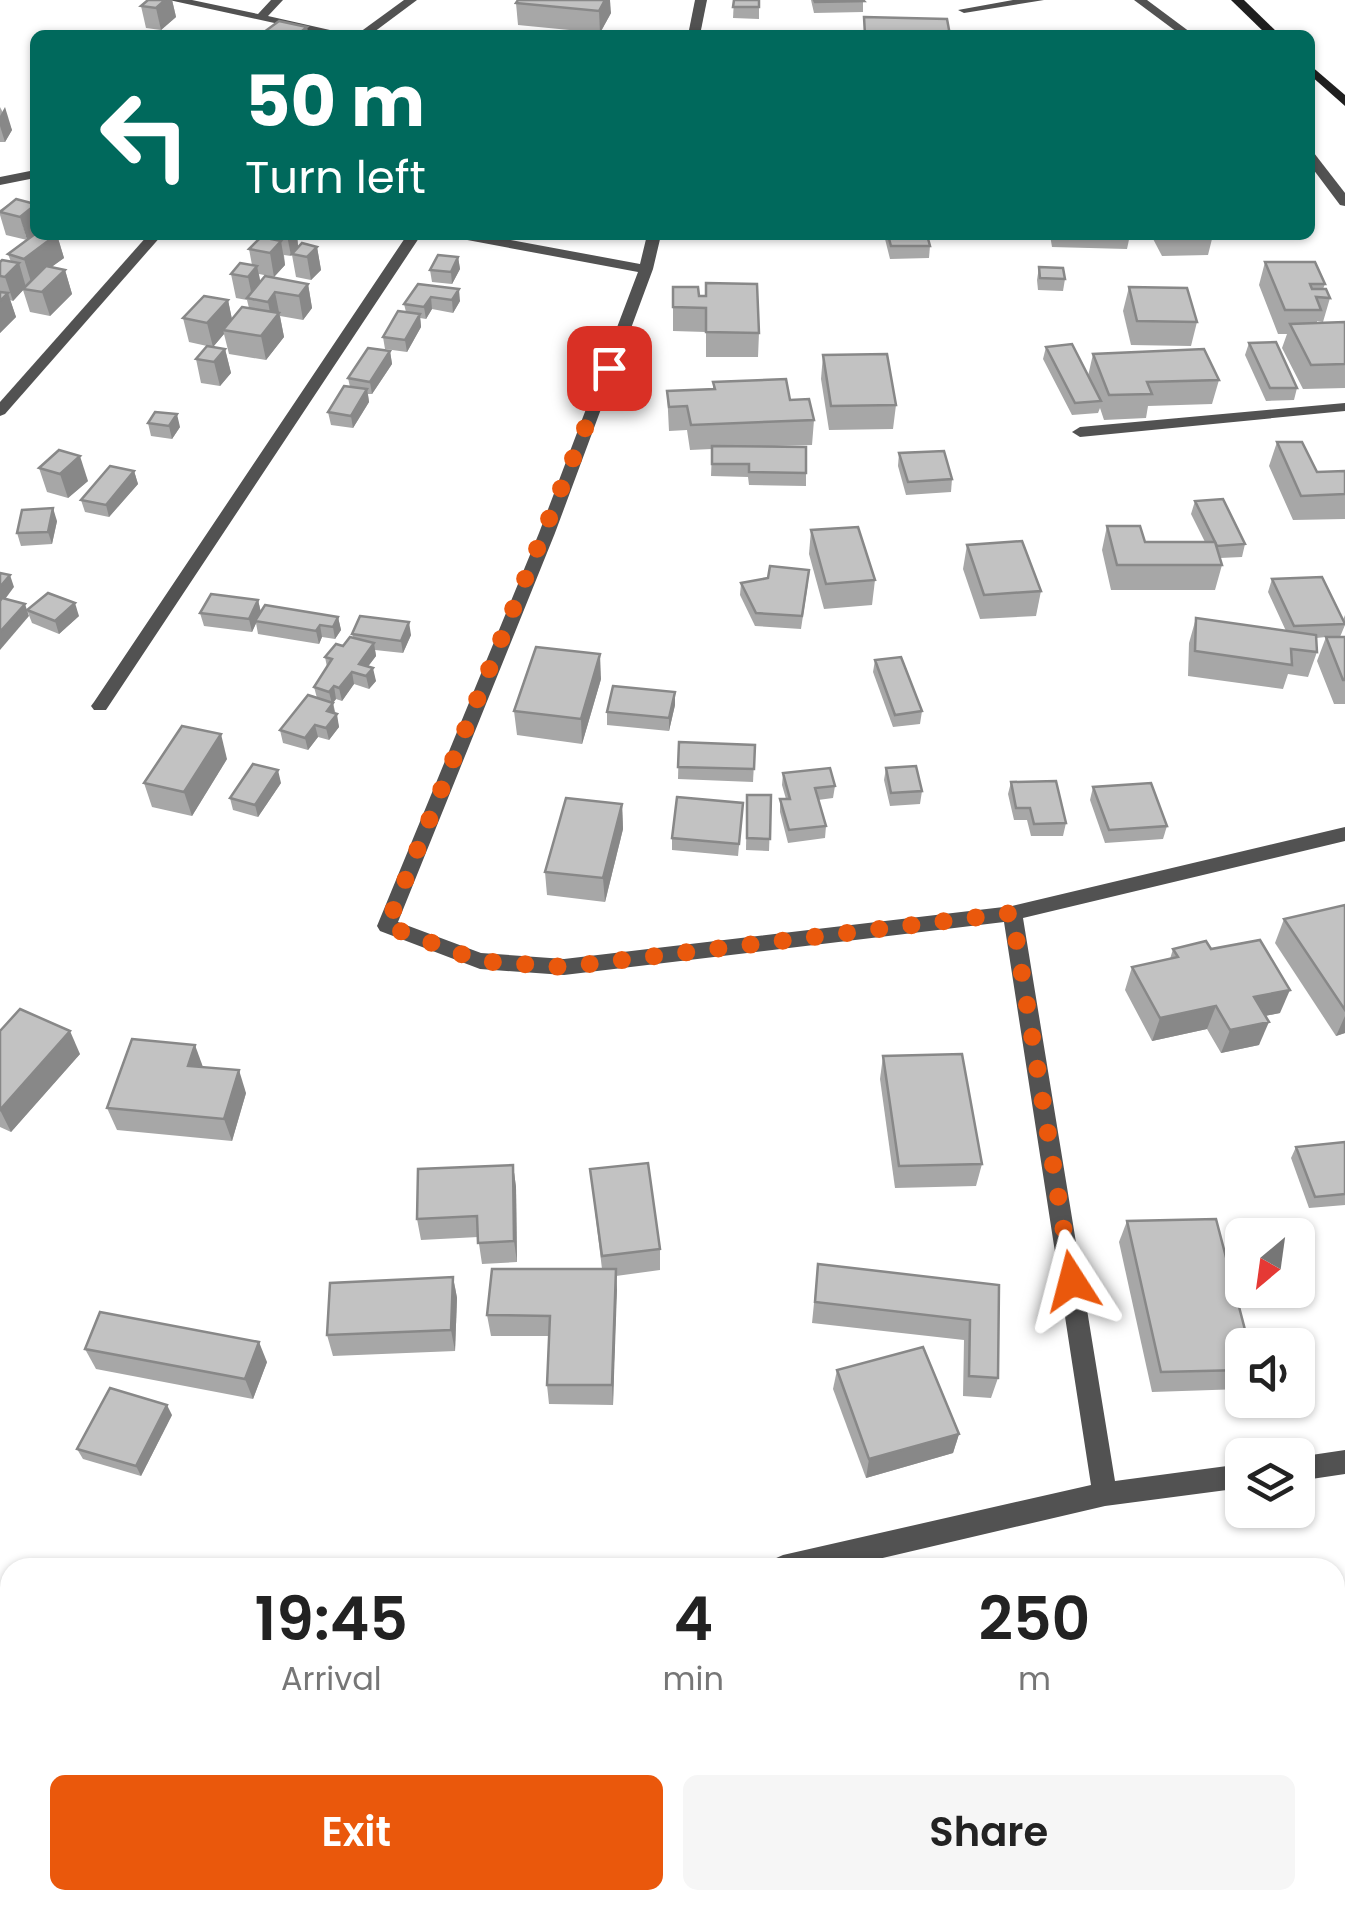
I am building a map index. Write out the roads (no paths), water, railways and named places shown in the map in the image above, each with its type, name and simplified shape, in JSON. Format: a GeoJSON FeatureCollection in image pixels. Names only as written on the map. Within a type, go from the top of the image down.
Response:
{"type":"FeatureCollection","features":[{"type":"Feature","properties":{"kind":"main road"},"geometry":{"type":"LineString","coordinates":[[1237,0],[1269,30]]}},
{"type":"Feature","properties":{"kind":"main road"},"geometry":{"type":"LineString","coordinates":[[1315,74],[1345,102]]}},
{"type":"Feature","properties":{"kind":"street"},"geometry":{"type":"LineString","coordinates":[[174,0],[321,30]]}},
{"type":"Feature","properties":{"kind":"street"},"geometry":{"type":"LineString","coordinates":[[260,18],[278,0]]}},
{"type":"Feature","properties":{"kind":"street"},"geometry":{"type":"LineString","coordinates":[[369,30],[411,0]]}},
{"type":"Feature","properties":{"kind":"street"},"geometry":{"type":"LineString","coordinates":[[695,30],[700,0]]}},
{"type":"Feature","properties":{"kind":"street"},"geometry":{"type":"LineString","coordinates":[[964,10],[1038,0]]}},
{"type":"Feature","properties":{"kind":"street"},"geometry":{"type":"LineString","coordinates":[[1140,0],[1181,30]]}},
{"type":"Feature","properties":{"kind":"street"},"geometry":{"type":"LineString","coordinates":[[1315,163],[1345,202]]}},
{"type":"Feature","properties":{"kind":"street"},"geometry":{"type":"LineString","coordinates":[[0,181],[30,175]]}},
{"type":"Feature","properties":{"kind":"street"},"geometry":{"type":"LineString","coordinates":[[0,411],[150,240]]}},
{"type":"Feature","properties":{"kind":"street"},"geometry":{"type":"LineString","coordinates":[[100,706],[411,240]]}},
{"type":"Feature","properties":{"kind":"street"},"geometry":{"type":"LineString","coordinates":[[489,240],[646,269]]}},
{"type":"Feature","properties":{"kind":"street"},"geometry":{"type":"LineString","coordinates":[[653,240],[646,269],[547,533],[387,926],[480,961],[564,967],[1012,913],[1345,834]]}},
{"type":"Feature","properties":{"kind":"street"},"geometry":{"type":"LineString","coordinates":[[1080,432],[1345,406]]}},
{"type":"Feature","properties":{"kind":"street"},"geometry":{"type":"LineString","coordinates":[[1012,913],[1105,1494]]}},
{"type":"Feature","properties":{"kind":"street"},"geometry":{"type":"LineString","coordinates":[[1315,1466],[1345,1462]]}},
{"type":"Feature","properties":{"kind":"street"},"geometry":{"type":"LineString","coordinates":[[827,1558],[1105,1494],[1225,1478]]}}]}
